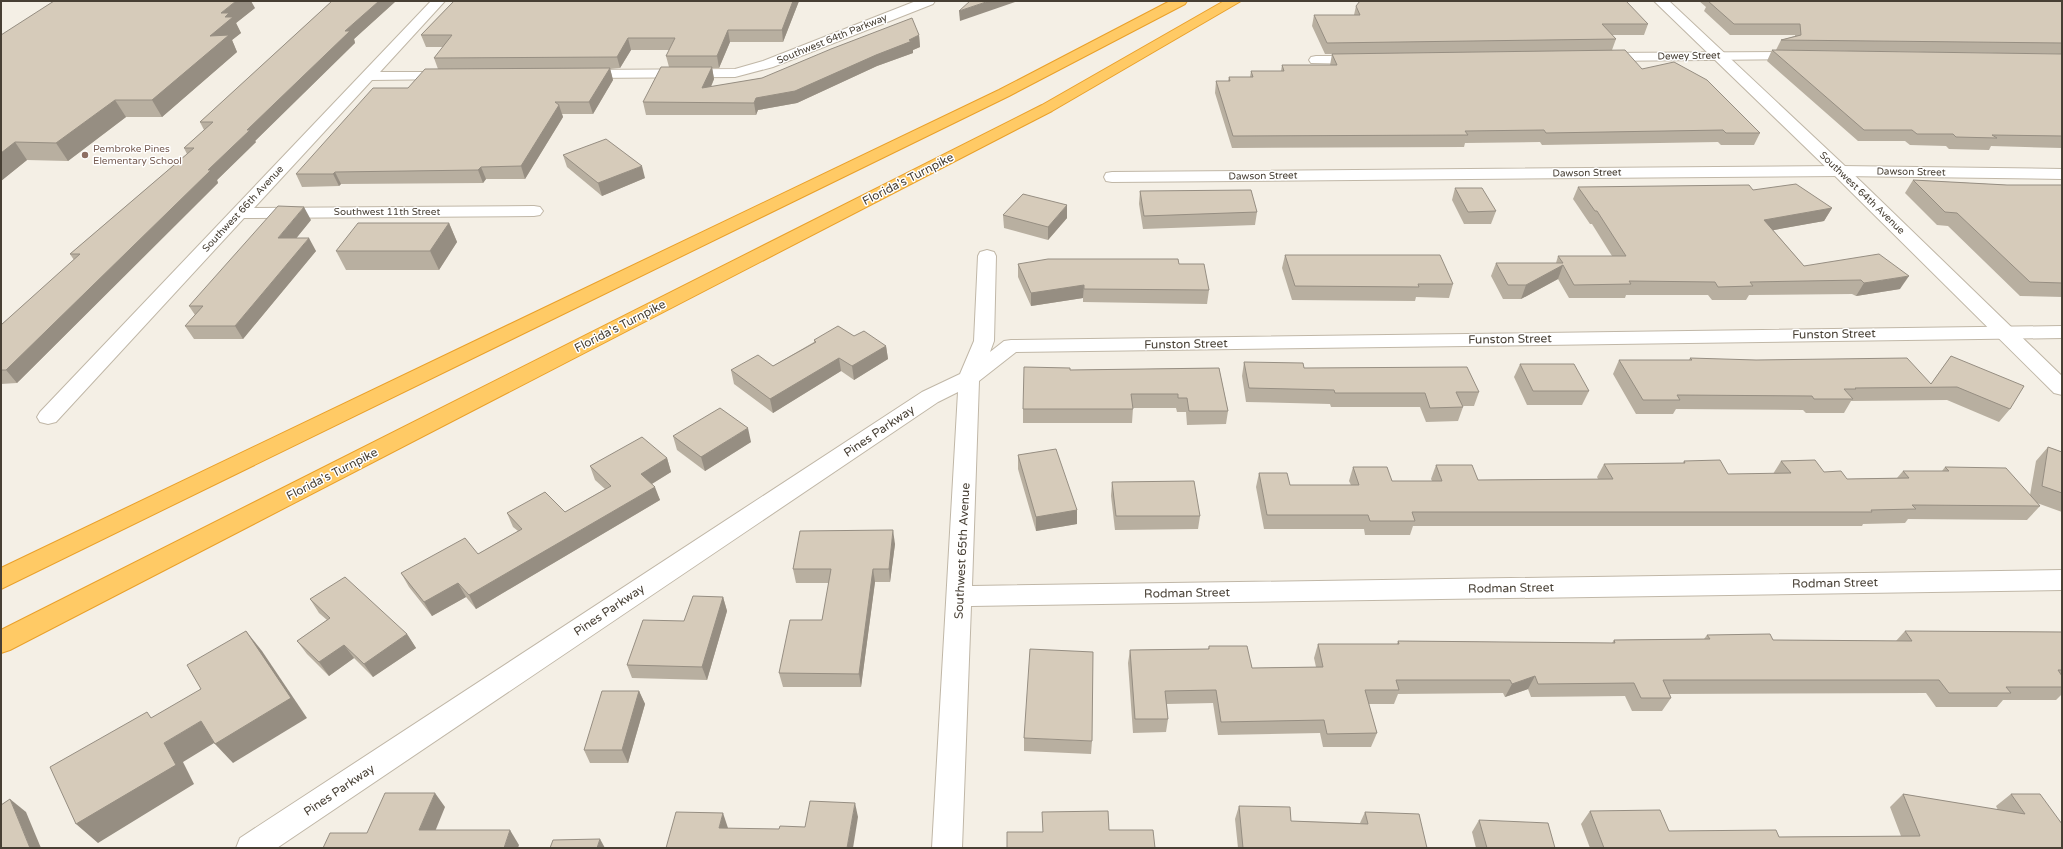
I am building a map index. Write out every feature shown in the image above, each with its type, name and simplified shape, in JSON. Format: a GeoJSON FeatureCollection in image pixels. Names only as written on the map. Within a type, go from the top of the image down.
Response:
{"type":"FeatureCollection","features":[{"type":"Feature","properties":{"kind":"highway"},"geometry":{"type":"LineString","coordinates":[[1,579],[997,97],[1180,1]]}},
{"type":"Feature","properties":{"kind":"highway","name":"Florida's Turnpike"},"geometry":{"type":"LineString","coordinates":[[1,642],[1047,108],[1234,1]]}},
{"type":"Feature","properties":{"kind":"street","name":"Southwest 66th Avenue"},"geometry":{"type":"LineString","coordinates":[[48,417],[438,1]]}},
{"type":"Feature","properties":{"kind":"street","name":"Southwest 64th Parkway"},"geometry":{"type":"LineString","coordinates":[[568,74],[735,73],[768,64],[928,1]]}},
{"type":"Feature","properties":{"kind":"street","name":"Southwest 64th Avenue"},"geometry":{"type":"LineString","coordinates":[[1661,1],[1716,55],[1840,171],[2062,388]]}},
{"type":"Feature","properties":{"kind":"street","name":"Dewey Street"},"geometry":{"type":"LineString","coordinates":[[1584,57],[1716,55],[1811,56]]}},
{"type":"Feature","properties":{"kind":"street"},"geometry":{"type":"LineString","coordinates":[[1316,60],[1371,60]]}},
{"type":"Feature","properties":{"kind":"street"},"geometry":{"type":"LineString","coordinates":[[367,76],[464,75]]}},
{"type":"Feature","properties":{"kind":"street","name":"Dawson Street"},"geometry":{"type":"LineString","coordinates":[[1112,178],[1840,171],[2062,174]]}},
{"type":"Feature","properties":{"kind":"street","name":"Southwest 11th Street"},"geometry":{"type":"LineString","coordinates":[[239,213],[534,211]]}},
{"type":"Feature","properties":{"kind":"street","name":"Southwest 65th Avenue"},"geometry":{"type":"LineString","coordinates":[[947,848],[960,596],[969,378],[984,341],[987,256]]}},
{"type":"Feature","properties":{"kind":"street","name":"Funston Street"},"geometry":{"type":"LineString","coordinates":[[969,378],[1011,346],[2062,332]]}},
{"type":"Feature","properties":{"kind":"street","name":"Pines Parkway"},"geometry":{"type":"LineString","coordinates":[[251,848],[930,397],[969,378]]}},
{"type":"Feature","properties":{"kind":"street","name":"Rodman Street"},"geometry":{"type":"LineString","coordinates":[[960,596],[2062,580]]}},
{"type":"Feature","properties":{"kind":"building"},"geometry":{"type":"Polygon","coordinates":[[[54,1],[236,1],[221,13],[229,13],[225,17],[233,17],[210,36],[229,35],[152,100],[115,100],[56,143],[15,142],[1,153],[1,35],[54,1]]]}},
{"type":"Feature","properties":{"kind":"building"},"geometry":{"type":"Polygon","coordinates":[[[332,1],[379,1],[345,31],[350,31],[247,130],[250,130],[208,170],[211,170],[6,370],[1,370],[1,325],[80,254],[70,254],[194,148],[184,148],[213,122],[200,122],[332,1]]]}},
{"type":"Feature","properties":{"kind":"building"},"geometry":{"type":"Polygon","coordinates":[[[454,1],[793,1],[782,30],[728,30],[717,56],[666,56],[675,38],[628,38],[617,57],[434,58],[452,35],[421,35],[454,1]]]}},
{"type":"Feature","properties":{"kind":"building"},"geometry":{"type":"Polygon","coordinates":[[[970,1],[989,1],[959,11],[970,1]]]}},
{"type":"Feature","properties":{"kind":"building"},"geometry":{"type":"Polygon","coordinates":[[[1360,1],[1626,1],[1648,24],[1602,24],[1616,39],[1327,43],[1314,15],[1360,15],[1356,6],[1360,1]]]}},
{"type":"Feature","properties":{"kind":"building"},"geometry":{"type":"Polygon","coordinates":[[[1708,1],[2062,1],[2062,43],[1781,40],[1801,35],[1800,24],[1734,24],[1708,1]]]}},
{"type":"Feature","properties":{"kind":"building"},"geometry":{"type":"Polygon","coordinates":[[[912,18],[919,35],[909,40],[912,41],[876,55],[795,91],[756,98],[754,103],[643,102],[661,67],[712,67],[702,88],[762,78],[831,49],[912,18]]]}},
{"type":"Feature","properties":{"kind":"building"},"geometry":{"type":"Polygon","coordinates":[[[1625,50],[1642,69],[1674,62],[1707,80],[1760,133],[1726,133],[1723,130],[1546,133],[1544,130],[1465,131],[1468,135],[1233,136],[1216,81],[1230,81],[1229,77],[1253,77],[1251,71],[1284,71],[1282,65],[1337,65],[1332,54],[1625,50]]]}},
{"type":"Feature","properties":{"kind":"building"},"geometry":{"type":"Polygon","coordinates":[[[1772,50],[2062,54],[2062,136],[1992,135],[1997,138],[1956,137],[1953,134],[1917,134],[1912,130],[1864,130],[1772,50]]]}},
{"type":"Feature","properties":{"kind":"building"},"geometry":{"type":"Polygon","coordinates":[[[610,68],[589,102],[555,102],[559,105],[521,166],[481,167],[478,170],[296,174],[373,88],[408,88],[425,69],[610,68]]]}},
{"type":"Feature","properties":{"kind":"building"},"geometry":{"type":"Polygon","coordinates":[[[606,139],[642,166],[598,183],[563,155],[606,139]]]}},
{"type":"Feature","properties":{"kind":"building"},"geometry":{"type":"Polygon","coordinates":[[[1913,180],[2007,185],[2062,185],[2062,283],[2030,282],[1957,213],[1945,212],[1913,180]]]}},
{"type":"Feature","properties":{"kind":"building"},"geometry":{"type":"Polygon","coordinates":[[[1796,184],[1832,208],[1764,220],[1804,266],[1879,254],[1909,276],[1864,283],[1861,280],[1750,282],[1753,286],[1718,287],[1715,282],[1629,281],[1631,284],[1574,285],[1563,265],[1526,285],[1508,285],[1496,263],[1563,263],[1558,256],[1626,256],[1597,211],[1595,211],[1578,187],[1749,185],[1753,190],[1796,184]]]}},
{"type":"Feature","properties":{"kind":"building"},"geometry":{"type":"Polygon","coordinates":[[[1455,188],[1482,188],[1496,211],[1468,212],[1455,188]]]}},
{"type":"Feature","properties":{"kind":"building"},"geometry":{"type":"Polygon","coordinates":[[[1251,190],[1257,212],[1144,216],[1140,191],[1251,190]]]}},
{"type":"Feature","properties":{"kind":"building"},"geometry":{"type":"Polygon","coordinates":[[[1023,194],[1067,205],[1048,227],[1003,215],[1023,194]]]}},
{"type":"Feature","properties":{"kind":"building"},"geometry":{"type":"Polygon","coordinates":[[[278,206],[304,207],[278,238],[309,238],[235,326],[185,326],[203,306],[189,306],[278,206]]]}},
{"type":"Feature","properties":{"kind":"building"},"geometry":{"type":"Polygon","coordinates":[[[358,223],[449,223],[430,251],[336,251],[358,223]]]}},
{"type":"Feature","properties":{"kind":"building"},"geometry":{"type":"Polygon","coordinates":[[[1285,255],[1440,255],[1453,284],[1418,284],[1419,287],[1295,286],[1285,255]]]}},
{"type":"Feature","properties":{"kind":"building"},"geometry":{"type":"Polygon","coordinates":[[[1048,259],[1178,259],[1179,264],[1204,264],[1209,290],[1084,289],[1084,285],[1031,293],[1018,264],[1048,259]]]}},
{"type":"Feature","properties":{"kind":"building"},"geometry":{"type":"Polygon","coordinates":[[[838,326],[854,336],[864,331],[886,346],[852,366],[839,358],[770,399],[731,370],[758,355],[773,366],[816,342],[814,340],[838,326]]]}},
{"type":"Feature","properties":{"kind":"building"},"geometry":{"type":"Polygon","coordinates":[[[1951,356],[2024,386],[2010,409],[1957,387],[1844,389],[1853,399],[1814,399],[1812,396],[1677,395],[1680,400],[1643,400],[1619,360],[1692,360],[1690,358],[1756,360],[1907,358],[1931,384],[1951,356]]]}},
{"type":"Feature","properties":{"kind":"building"},"geometry":{"type":"Polygon","coordinates":[[[1244,362],[1303,363],[1304,368],[1467,367],[1479,392],[1456,392],[1463,407],[1430,408],[1425,393],[1335,393],[1334,390],[1249,388],[1244,362]]]}},
{"type":"Feature","properties":{"kind":"building"},"geometry":{"type":"Polygon","coordinates":[[[1520,364],[1574,364],[1589,391],[1533,391],[1520,364]]]}},
{"type":"Feature","properties":{"kind":"building"},"geometry":{"type":"Polygon","coordinates":[[[1024,367],[1070,368],[1070,370],[1219,368],[1228,411],[1189,411],[1187,398],[1178,398],[1178,394],[1131,394],[1133,409],[1023,409],[1024,367]]]}},
{"type":"Feature","properties":{"kind":"building"},"geometry":{"type":"Polygon","coordinates":[[[720,408],[748,428],[701,457],[673,436],[720,408]]]}},
{"type":"Feature","properties":{"kind":"building"},"geometry":{"type":"Polygon","coordinates":[[[642,437],[667,458],[641,474],[655,487],[469,595],[458,583],[424,602],[401,573],[465,538],[478,554],[522,529],[507,513],[545,492],[565,512],[611,486],[590,466],[642,437]]]}},
{"type":"Feature","properties":{"kind":"building"},"geometry":{"type":"Polygon","coordinates":[[[2048,447],[2062,452],[2062,493],[2042,486],[2048,447]]]}},
{"type":"Feature","properties":{"kind":"building"},"geometry":{"type":"Polygon","coordinates":[[[1056,449],[1077,510],[1036,517],[1018,455],[1056,449]]]}},
{"type":"Feature","properties":{"kind":"building"},"geometry":{"type":"Polygon","coordinates":[[[1720,460],[1728,474],[1791,473],[1781,461],[1815,460],[1824,472],[1841,471],[1847,479],[1909,478],[1903,471],[1949,471],[1945,467],[2006,468],[2040,506],[1912,505],[1916,509],[1871,510],[1872,512],[1412,512],[1415,521],[1370,521],[1368,515],[1267,515],[1259,473],[1287,473],[1290,485],[1359,485],[1353,467],[1387,467],[1392,481],[1442,481],[1436,465],[1472,465],[1478,480],[1613,479],[1604,464],[1685,463],[1684,461],[1720,460]]]}},
{"type":"Feature","properties":{"kind":"building"},"geometry":{"type":"Polygon","coordinates":[[[1194,481],[1200,516],[1116,516],[1112,482],[1194,481]]]}},
{"type":"Feature","properties":{"kind":"building"},"geometry":{"type":"Polygon","coordinates":[[[893,530],[889,569],[873,569],[859,674],[779,673],[790,620],[822,620],[831,569],[793,569],[800,531],[893,530]]]}},
{"type":"Feature","properties":{"kind":"building"},"geometry":{"type":"Polygon","coordinates":[[[345,577],[407,634],[364,664],[344,645],[319,662],[297,641],[330,618],[310,599],[345,577]]]}},
{"type":"Feature","properties":{"kind":"building"},"geometry":{"type":"Polygon","coordinates":[[[693,596],[723,597],[702,667],[627,665],[643,620],[684,621],[693,596]]]}},
{"type":"Feature","properties":{"kind":"building"},"geometry":{"type":"Polygon","coordinates":[[[246,631],[291,698],[215,744],[201,721],[164,743],[176,765],[76,824],[50,767],[147,712],[151,718],[201,689],[187,665],[246,631]]]}},
{"type":"Feature","properties":{"kind":"building"},"geometry":{"type":"Polygon","coordinates":[[[1905,631],[2062,632],[2062,670],[2058,670],[2062,676],[2062,687],[2006,687],[2011,693],[1949,693],[1939,680],[1663,680],[1671,698],[1641,698],[1634,683],[1538,684],[1535,676],[1512,684],[1510,680],[1396,680],[1399,690],[1365,690],[1377,733],[1327,734],[1324,720],[1221,722],[1216,690],[1165,691],[1168,719],[1135,719],[1130,650],[1209,649],[1209,646],[1247,646],[1252,668],[1323,667],[1318,644],[1399,644],[1398,641],[1615,643],[1614,640],[1710,639],[1707,635],[1770,634],[1773,640],[1912,641],[1905,631]]]}},
{"type":"Feature","properties":{"kind":"building"},"geometry":{"type":"Polygon","coordinates":[[[1030,649],[1093,652],[1092,741],[1024,738],[1030,649]]]}},
{"type":"Feature","properties":{"kind":"building"},"geometry":{"type":"Polygon","coordinates":[[[602,691],[639,691],[622,750],[584,750],[602,691]]]}},
{"type":"Feature","properties":{"kind":"building"},"geometry":{"type":"Polygon","coordinates":[[[385,793],[435,793],[419,830],[510,830],[504,848],[323,848],[330,833],[367,833],[385,793]]]}},
{"type":"Feature","properties":{"kind":"building"},"geometry":{"type":"Polygon","coordinates":[[[1903,794],[2025,814],[2011,794],[2040,794],[2062,824],[2062,848],[1604,848],[1590,811],[1660,810],[1669,831],[1776,830],[1779,837],[1920,836],[1903,794]]]}},
{"type":"Feature","properties":{"kind":"building"},"geometry":{"type":"Polygon","coordinates":[[[10,799],[30,848],[1,848],[1,805],[10,799]]]}},
{"type":"Feature","properties":{"kind":"building"},"geometry":{"type":"Polygon","coordinates":[[[810,801],[855,803],[847,848],[666,848],[676,812],[723,813],[719,828],[779,829],[780,826],[805,827],[810,801]]]}},
{"type":"Feature","properties":{"kind":"building"},"geometry":{"type":"Polygon","coordinates":[[[1239,806],[1290,807],[1291,821],[1368,824],[1365,812],[1419,814],[1427,848],[1243,848],[1239,806]]]}},
{"type":"Feature","properties":{"kind":"building"},"geometry":{"type":"Polygon","coordinates":[[[1108,811],[1109,830],[1153,830],[1155,848],[1007,848],[1007,832],[1043,832],[1042,812],[1108,811]]]}},
{"type":"Feature","properties":{"kind":"building"},"geometry":{"type":"Polygon","coordinates":[[[1479,820],[1548,823],[1555,848],[1487,848],[1479,820]]]}},
{"type":"Feature","properties":{"kind":"building"},"geometry":{"type":"Polygon","coordinates":[[[600,839],[597,848],[550,848],[553,840],[600,839]]]}},
{"type":"Feature","properties":{"kind":"place","name":"Pembroke Pines Elementary School"},"geometry":{"type":"Point","coordinates":[85,155]}}]}
